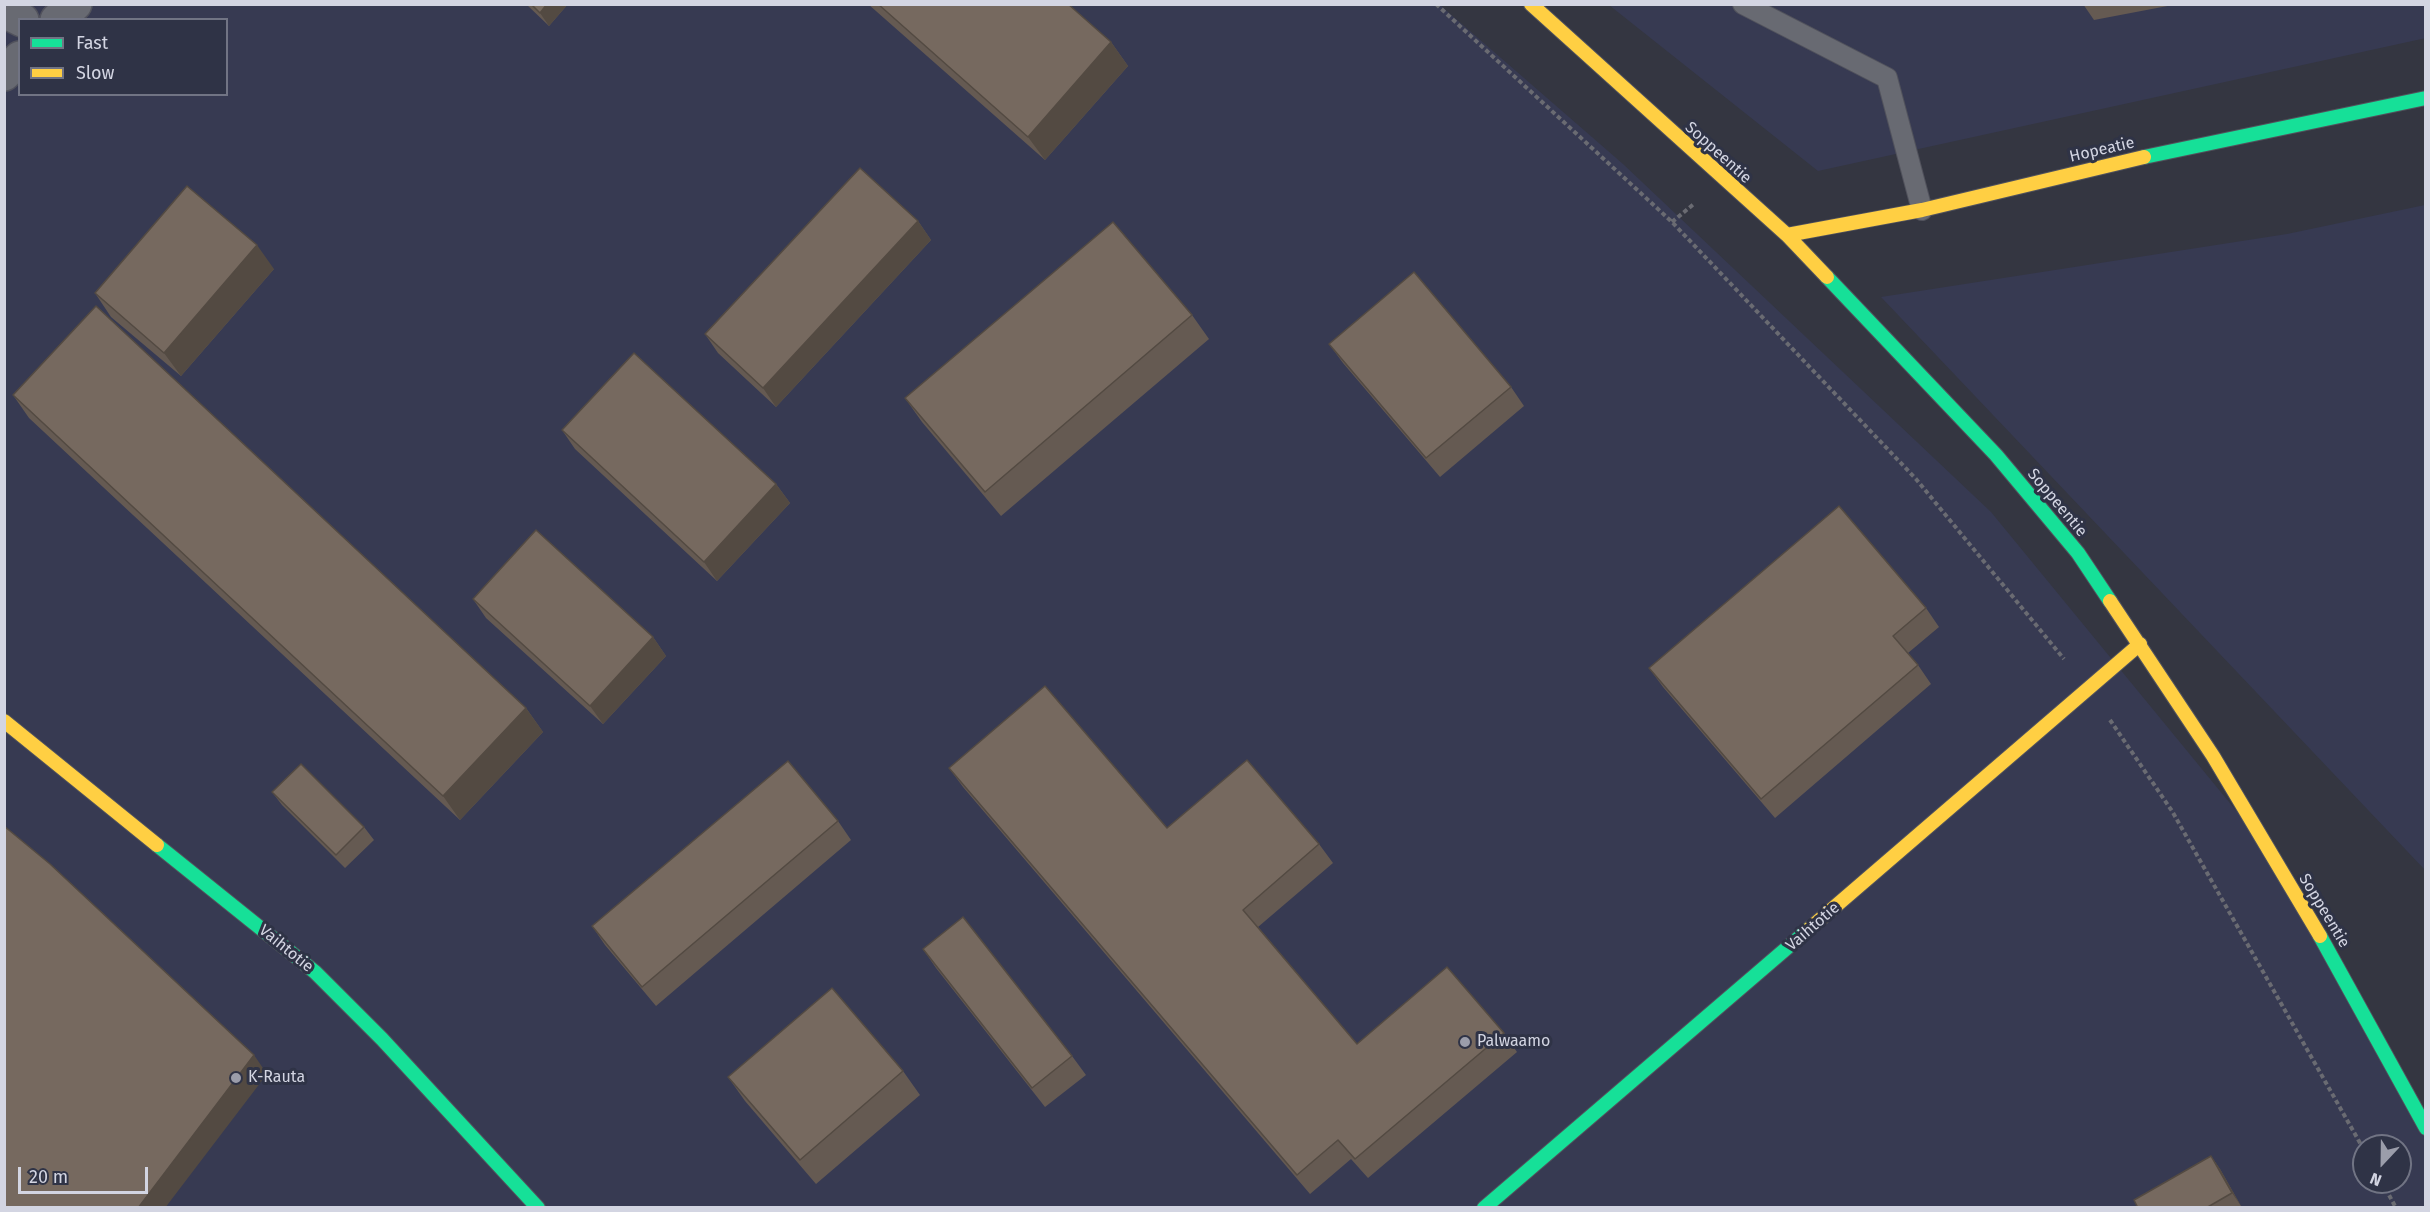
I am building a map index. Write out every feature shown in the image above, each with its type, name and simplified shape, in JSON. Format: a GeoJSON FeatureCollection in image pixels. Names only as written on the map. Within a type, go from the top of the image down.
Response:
{"type":"FeatureCollection","features":[{"type":"Feature","properties":{"kind":"street"},"geometry":{"type":"LineString","coordinates":[[59,18],[75,4]]}},
{"type":"Feature","properties":{"kind":"street","name":"Soppeentie"},"geometry":{"type":"LineString","coordinates":[[1531,4],[1787,236],[1996,454],[2078,553],[2213,756],[2336,963],[2426,1128]]}},
{"type":"Feature","properties":{"kind":"street"},"geometry":{"type":"LineString","coordinates":[[4,11],[18,18]]}},
{"type":"Feature","properties":{"kind":"street"},"geometry":{"type":"LineString","coordinates":[[4,74],[18,60]]}},
{"type":"Feature","properties":{"kind":"street","name":"Hopeatie"},"geometry":{"type":"LineString","coordinates":[[1787,236],[1922,210],[2102,166],[2426,98]]}},
{"type":"Feature","properties":{"kind":"street","name":"Vaihtotie"},"geometry":{"type":"LineString","coordinates":[[1484,1208],[2140,644]]}},
{"type":"Feature","properties":{"kind":"street","name":"Vaihtotie"},"geometry":{"type":"LineString","coordinates":[[4,721],[315,972],[382,1039],[538,1208]]}},
{"type":"Feature","properties":{"kind":"lane"},"geometry":{"type":"LineString","coordinates":[[1743,4],[1887,78],[1922,210]]}},
{"type":"Feature","properties":{"kind":"path"},"geometry":{"type":"LineString","coordinates":[[1436,4],[1672,222],[1778,333],[1916,479],[2089,690],[2172,811],[2355,1134]]}},
{"type":"Feature","properties":{"kind":"path"},"geometry":{"type":"LineString","coordinates":[[2388,1194],[2396,1208]]}},
{"type":"Feature","properties":{"kind":"shaded area"},"geometry":{"type":"Polygon","coordinates":[[[5,4],[1440,5],[1623,164],[1991,512],[2302,891],[2426,1131],[2425,1208],[5,1208],[5,4]]]}},
{"type":"Feature","properties":{"kind":"shaded area"},"geometry":{"type":"Polygon","coordinates":[[[2425,4],[2426,38],[1818,171],[1609,5],[2425,4]]]}},
{"type":"Feature","properties":{"kind":"shaded area"},"geometry":{"type":"Polygon","coordinates":[[[2426,205],[2425,870],[1881,297],[2287,234],[2426,205]]]}},
{"type":"Feature","properties":{"kind":"building"},"geometry":{"type":"Polygon","coordinates":[[[531,4],[547,4],[540,13],[531,4]]]}},
{"type":"Feature","properties":{"kind":"building"},"geometry":{"type":"Polygon","coordinates":[[[878,4],[1068,4],[1111,42],[1028,137],[878,4]]]}},
{"type":"Feature","properties":{"kind":"building"},"geometry":{"type":"Polygon","coordinates":[[[860,168],[918,221],[763,388],[705,334],[860,168]]]}},
{"type":"Feature","properties":{"kind":"building"},"geometry":{"type":"Polygon","coordinates":[[[187,186],[257,245],[164,353],[95,293],[187,186]]]}},
{"type":"Feature","properties":{"kind":"building"},"geometry":{"type":"Polygon","coordinates":[[[1113,222],[1192,315],[985,492],[905,398],[1113,222]]]}},
{"type":"Feature","properties":{"kind":"building"},"geometry":{"type":"Polygon","coordinates":[[[1414,272],[1511,387],[1426,458],[1329,344],[1414,272]]]}},
{"type":"Feature","properties":{"kind":"building"},"geometry":{"type":"Polygon","coordinates":[[[96,306],[526,708],[443,796],[13,395],[96,306]]]}},
{"type":"Feature","properties":{"kind":"building"},"geometry":{"type":"Polygon","coordinates":[[[634,353],[776,484],[704,562],[562,430],[634,353]]]}},
{"type":"Feature","properties":{"kind":"building"},"geometry":{"type":"Polygon","coordinates":[[[1839,506],[1926,608],[1893,636],[1918,665],[1761,799],[1649,668],[1839,506]]]}},
{"type":"Feature","properties":{"kind":"building"},"geometry":{"type":"Polygon","coordinates":[[[536,530],[653,637],[590,706],[473,599],[536,530]]]}},
{"type":"Feature","properties":{"kind":"building"},"geometry":{"type":"Polygon","coordinates":[[[1045,686],[1167,828],[1247,760],[1319,844],[1243,910],[1357,1044],[1447,967],[1504,1033],[1355,1159],[1338,1140],[1297,1175],[949,768],[1045,686]]]}},
{"type":"Feature","properties":{"kind":"building"},"geometry":{"type":"Polygon","coordinates":[[[788,761],[838,821],[642,987],[592,926],[788,761]]]}},
{"type":"Feature","properties":{"kind":"building"},"geometry":{"type":"Polygon","coordinates":[[[301,764],[364,827],[336,855],[272,792],[301,764]]]}},
{"type":"Feature","properties":{"kind":"building"},"geometry":{"type":"Polygon","coordinates":[[[4,826],[50,864],[254,1055],[138,1208],[4,1208],[4,826]]]}},
{"type":"Feature","properties":{"kind":"building"},"geometry":{"type":"Polygon","coordinates":[[[963,917],[1072,1056],[1032,1088],[923,949],[963,917]]]}},
{"type":"Feature","properties":{"kind":"building"},"geometry":{"type":"Polygon","coordinates":[[[832,988],[903,1071],[800,1160],[728,1077],[832,988]]]}},
{"type":"Feature","properties":{"kind":"building"},"geometry":{"type":"Polygon","coordinates":[[[2211,1156],[2232,1193],[2206,1208],[2138,1208],[2134,1200],[2211,1156]]]}},
{"type":"Feature","properties":{"kind":"traffic: fast"},"geometry":{"type":"LineString","coordinates":[[2144,157],[2426,98]]}},
{"type":"Feature","properties":{"kind":"traffic: fast"},"geometry":{"type":"LineString","coordinates":[[1827,277],[1996,455],[2078,553],[2110,601]]}},
{"type":"Feature","properties":{"kind":"traffic: fast"},"geometry":{"type":"LineString","coordinates":[[157,845],[315,972],[382,1039],[538,1208]]}},
{"type":"Feature","properties":{"kind":"traffic: fast"},"geometry":{"type":"LineString","coordinates":[[1484,1208],[1809,929]]}},
{"type":"Feature","properties":{"kind":"traffic: fast"},"geometry":{"type":"LineString","coordinates":[[2320,936],[2426,1128]]}},
{"type":"Feature","properties":{"kind":"traffic: slow"},"geometry":{"type":"LineString","coordinates":[[1531,4],[1787,235],[1827,277]]}},
{"type":"Feature","properties":{"kind":"traffic: slow"},"geometry":{"type":"LineString","coordinates":[[1787,235],[1922,210],[2144,157]]}},
{"type":"Feature","properties":{"kind":"traffic: slow"},"geometry":{"type":"LineString","coordinates":[[2110,601],[2213,756],[2320,936]]}},
{"type":"Feature","properties":{"kind":"traffic: slow"},"geometry":{"type":"LineString","coordinates":[[1809,929],[2140,644]]}},
{"type":"Feature","properties":{"kind":"traffic: slow"},"geometry":{"type":"LineString","coordinates":[[4,721],[157,845]]}},
{"type":"Feature","properties":{"kind":"place","name":"Palwaamo"},"geometry":{"type":"Point","coordinates":[1465,1042]}},
{"type":"Feature","properties":{"kind":"place","name":"K-Rauta"},"geometry":{"type":"Point","coordinates":[236,1078]}}]}
